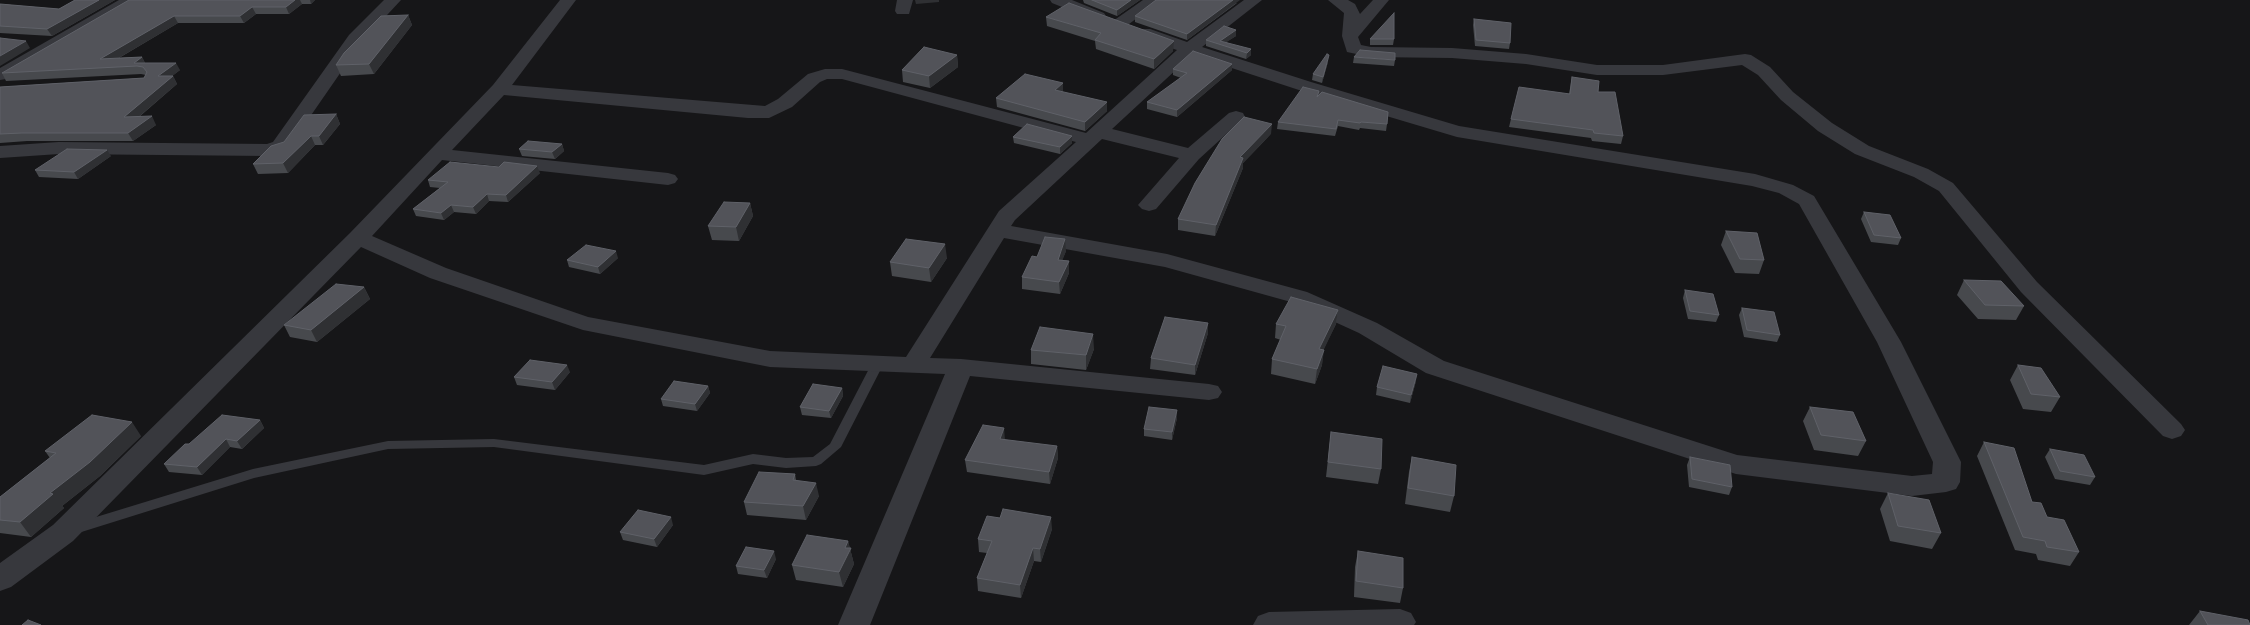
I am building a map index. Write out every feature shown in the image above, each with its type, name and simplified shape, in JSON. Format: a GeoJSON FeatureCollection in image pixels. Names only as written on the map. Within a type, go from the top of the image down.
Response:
{"type":"FeatureCollection","features":[{"type":"Feature","properties":{"kind":"street"},"geometry":{"type":"LineString","coordinates":[[5,77],[52,43],[130,0]]}},
{"type":"Feature","properties":{"kind":"street"},"geometry":{"type":"LineString","coordinates":[[0,152],[59,148],[269,150],[280,146],[355,39],[393,0]]}},
{"type":"Feature","properties":{"kind":"street"},"geometry":{"type":"LineString","coordinates":[[0,579],[63,533],[358,238],[499,89],[568,0]]}},
{"type":"Feature","properties":{"kind":"street"},"geometry":{"type":"LineString","coordinates":[[998,230],[1168,262],[1299,297],[1368,328],[1435,367],[1736,464],[1912,486],[1946,482],[1947,462],[1889,342],[1807,200],[1786,189],[1755,180],[1564,147],[1457,131],[1305,86],[1189,48],[1119,24],[1058,0]]}},
{"type":"Feature","properties":{"kind":"street"},"geometry":{"type":"LineString","coordinates":[[1119,24],[1153,0]]}},
{"type":"Feature","properties":{"kind":"street"},"geometry":{"type":"LineString","coordinates":[[913,365],[1007,216],[1189,48],[1254,0]]}},
{"type":"Feature","properties":{"kind":"street"},"geometry":{"type":"LineString","coordinates":[[1336,0],[1349,8],[1352,14],[1350,36],[1353,48],[1371,52],[1452,53],[1526,59],[1597,70],[1663,70],[1745,59],[1764,71],[1788,96],[1825,127],[1862,150],[1921,173],[1946,187],[2029,287],[2172,430]]}},
{"type":"Feature","properties":{"kind":"street"},"geometry":{"type":"LineString","coordinates":[[1350,36],[1381,0]]}},
{"type":"Feature","properties":{"kind":"street"},"geometry":{"type":"LineString","coordinates":[[26,41],[52,43]]}},
{"type":"Feature","properties":{"kind":"street"},"geometry":{"type":"LineString","coordinates":[[499,89],[748,112],[769,112],[785,103],[814,78],[825,74],[842,74],[1094,136],[1192,155]]}},
{"type":"Feature","properties":{"kind":"street"},"geometry":{"type":"LineString","coordinates":[[1149,205],[1192,155],[1236,117]]}},
{"type":"Feature","properties":{"kind":"street"},"geometry":{"type":"LineString","coordinates":[[439,154],[668,179]]}},
{"type":"Feature","properties":{"kind":"street"},"geometry":{"type":"LineString","coordinates":[[358,238],[438,274],[583,323],[770,358],[961,367],[1209,392]]}},
{"type":"Feature","properties":{"kind":"street"},"geometry":{"type":"LineString","coordinates":[[854,625],[961,367]]}},
{"type":"Feature","properties":{"kind":"street"},"geometry":{"type":"LineString","coordinates":[[1269,625],[1400,622]]}},
{"type":"Feature","properties":{"kind":"lane"},"geometry":{"type":"LineString","coordinates":[[63,533],[252,474],[388,445],[494,443],[704,470],[753,459],[786,463],[816,461],[836,446],[878,363]]}},
{"type":"Feature","properties":{"kind":"building"},"geometry":{"type":"Polygon","coordinates":[[[75,0],[99,0],[47,29],[0,26],[0,4],[59,9],[75,0]]]}},
{"type":"Feature","properties":{"kind":"building"},"geometry":{"type":"Polygon","coordinates":[[[129,0],[295,0],[286,7],[252,7],[240,16],[174,16],[100,59],[142,57],[134,63],[176,63],[158,76],[173,76],[124,117],[152,116],[128,133],[0,134],[0,87],[144,78],[147,72],[143,67],[137,66],[2,73],[129,0]]]}},
{"type":"Feature","properties":{"kind":"building"},"geometry":{"type":"Polygon","coordinates":[[[1092,0],[1131,0],[1117,10],[1092,0]]]}},
{"type":"Feature","properties":{"kind":"building"},"geometry":{"type":"Polygon","coordinates":[[[1156,0],[1233,0],[1187,34],[1135,16],[1156,0]]]}},
{"type":"Feature","properties":{"kind":"building"},"geometry":{"type":"Polygon","coordinates":[[[1069,3],[1174,41],[1154,59],[1095,40],[1101,33],[1046,17],[1069,3]]]}},
{"type":"Feature","properties":{"kind":"building"},"geometry":{"type":"Polygon","coordinates":[[[1394,13],[1394,39],[1370,39],[1394,13]]]}},
{"type":"Feature","properties":{"kind":"building"},"geometry":{"type":"Polygon","coordinates":[[[408,15],[369,64],[336,65],[344,53],[381,16],[408,15]]]}},
{"type":"Feature","properties":{"kind":"building"},"geometry":{"type":"Polygon","coordinates":[[[1474,19],[1511,23],[1510,43],[1476,40],[1474,19]]]}},
{"type":"Feature","properties":{"kind":"building"},"geometry":{"type":"Polygon","coordinates":[[[1224,26],[1236,30],[1220,41],[1251,49],[1247,53],[1206,40],[1224,26]]]}},
{"type":"Feature","properties":{"kind":"building"},"geometry":{"type":"Polygon","coordinates":[[[0,38],[26,41],[0,56],[0,38]]]}},
{"type":"Feature","properties":{"kind":"building"},"geometry":{"type":"Polygon","coordinates":[[[924,47],[957,55],[929,76],[902,70],[924,47]]]}},
{"type":"Feature","properties":{"kind":"building"},"geometry":{"type":"Polygon","coordinates":[[[1360,50],[1395,53],[1395,60],[1354,57],[1360,50]]]}},
{"type":"Feature","properties":{"kind":"building"},"geometry":{"type":"Polygon","coordinates":[[[1193,51],[1232,64],[1177,110],[1147,102],[1187,73],[1173,69],[1193,51]]]}},
{"type":"Feature","properties":{"kind":"building"},"geometry":{"type":"Polygon","coordinates":[[[1327,54],[1329,55],[1323,77],[1313,74],[1327,54]]]}},
{"type":"Feature","properties":{"kind":"building"},"geometry":{"type":"Polygon","coordinates":[[[1025,74],[1063,83],[1055,90],[1107,102],[1085,122],[996,98],[1025,74]]]}},
{"type":"Feature","properties":{"kind":"building"},"geometry":{"type":"Polygon","coordinates":[[[1572,77],[1599,81],[1598,92],[1615,92],[1623,136],[1511,119],[1519,87],[1570,94],[1572,77]]]}},
{"type":"Feature","properties":{"kind":"building"},"geometry":{"type":"Polygon","coordinates":[[[1303,87],[1319,91],[1317,97],[1322,92],[1388,112],[1387,124],[1338,120],[1336,129],[1278,122],[1303,87]]]}},
{"type":"Feature","properties":{"kind":"building"},"geometry":{"type":"Polygon","coordinates":[[[336,114],[319,136],[311,136],[283,163],[253,164],[271,146],[284,142],[304,115],[336,114]]]}},
{"type":"Feature","properties":{"kind":"building"},"geometry":{"type":"Polygon","coordinates":[[[1244,117],[1272,124],[1240,157],[1243,158],[1216,225],[1178,219],[1195,183],[1222,139],[1244,117]]]}},
{"type":"Feature","properties":{"kind":"building"},"geometry":{"type":"Polygon","coordinates":[[[1027,124],[1072,136],[1060,147],[1013,137],[1027,124]]]}},
{"type":"Feature","properties":{"kind":"building"},"geometry":{"type":"Polygon","coordinates":[[[528,141],[562,144],[552,152],[519,149],[528,141]]]}},
{"type":"Feature","properties":{"kind":"building"},"geometry":{"type":"Polygon","coordinates":[[[67,149],[107,150],[74,172],[35,170],[67,149]]]}},
{"type":"Feature","properties":{"kind":"building"},"geometry":{"type":"Polygon","coordinates":[[[450,162],[499,167],[504,162],[537,166],[506,195],[487,194],[473,207],[451,205],[441,213],[413,209],[448,182],[428,180],[450,162]]]}},
{"type":"Feature","properties":{"kind":"building"},"geometry":{"type":"Polygon","coordinates":[[[724,202],[750,203],[736,227],[708,226],[724,202]]]}},
{"type":"Feature","properties":{"kind":"building"},"geometry":{"type":"Polygon","coordinates":[[[1864,212],[1890,215],[1901,238],[1874,235],[1864,212]]]}},
{"type":"Feature","properties":{"kind":"building"},"geometry":{"type":"Polygon","coordinates":[[[1726,231],[1757,233],[1764,260],[1740,259],[1726,231]]]}},
{"type":"Feature","properties":{"kind":"building"},"geometry":{"type":"Polygon","coordinates":[[[1045,237],[1065,239],[1058,260],[1069,261],[1059,282],[1022,277],[1032,256],[1037,257],[1045,237]]]}},
{"type":"Feature","properties":{"kind":"building"},"geometry":{"type":"Polygon","coordinates":[[[906,239],[945,244],[929,268],[890,262],[906,239]]]}},
{"type":"Feature","properties":{"kind":"building"},"geometry":{"type":"Polygon","coordinates":[[[586,245],[616,251],[598,267],[567,260],[586,245]]]}},
{"type":"Feature","properties":{"kind":"building"},"geometry":{"type":"Polygon","coordinates":[[[1964,280],[2001,281],[2024,306],[1985,305],[1964,280]]]}},
{"type":"Feature","properties":{"kind":"building"},"geometry":{"type":"Polygon","coordinates":[[[336,284],[364,287],[311,330],[284,325],[336,284]]]}},
{"type":"Feature","properties":{"kind":"building"},"geometry":{"type":"Polygon","coordinates":[[[1685,290],[1713,294],[1719,315],[1690,311],[1685,290]]]}},
{"type":"Feature","properties":{"kind":"building"},"geometry":{"type":"Polygon","coordinates":[[[1291,297],[1338,310],[1319,349],[1324,350],[1317,369],[1272,359],[1286,326],[1276,324],[1291,297]]]}},
{"type":"Feature","properties":{"kind":"building"},"geometry":{"type":"Polygon","coordinates":[[[1742,308],[1774,312],[1780,335],[1747,330],[1742,308]]]}},
{"type":"Feature","properties":{"kind":"building"},"geometry":{"type":"Polygon","coordinates":[[[1165,317],[1208,323],[1195,365],[1151,358],[1165,317]]]}},
{"type":"Feature","properties":{"kind":"building"},"geometry":{"type":"Polygon","coordinates":[[[1040,327],[1093,334],[1086,355],[1031,350],[1040,327]]]}},
{"type":"Feature","properties":{"kind":"building"},"geometry":{"type":"Polygon","coordinates":[[[530,360],[567,365],[552,382],[514,377],[530,360]]]}},
{"type":"Feature","properties":{"kind":"building"},"geometry":{"type":"Polygon","coordinates":[[[2018,365],[2041,368],[2060,397],[2031,394],[2018,365]]]}},
{"type":"Feature","properties":{"kind":"building"},"geometry":{"type":"Polygon","coordinates":[[[1383,366],[1417,374],[1411,395],[1377,387],[1383,366]]]}},
{"type":"Feature","properties":{"kind":"building"},"geometry":{"type":"Polygon","coordinates":[[[674,381],[708,386],[695,404],[661,399],[674,381]]]}},
{"type":"Feature","properties":{"kind":"building"},"geometry":{"type":"Polygon","coordinates":[[[813,384],[842,388],[829,411],[800,407],[813,384]]]}},
{"type":"Feature","properties":{"kind":"building"},"geometry":{"type":"Polygon","coordinates":[[[1149,407],[1177,410],[1172,432],[1144,429],[1149,407]]]}},
{"type":"Feature","properties":{"kind":"building"},"geometry":{"type":"Polygon","coordinates":[[[1810,407],[1853,412],[1866,441],[1821,435],[1810,407]]]}},
{"type":"Feature","properties":{"kind":"building"},"geometry":{"type":"Polygon","coordinates":[[[92,415],[132,422],[90,462],[50,493],[53,494],[20,522],[0,520],[0,497],[56,453],[45,451],[92,415]]]}},
{"type":"Feature","properties":{"kind":"building"},"geometry":{"type":"Polygon","coordinates":[[[222,415],[260,420],[237,441],[226,439],[197,467],[164,464],[185,444],[189,444],[222,415]]]}},
{"type":"Feature","properties":{"kind":"building"},"geometry":{"type":"Polygon","coordinates":[[[983,425],[1004,428],[1000,439],[1057,446],[1049,472],[965,460],[983,425]]]}},
{"type":"Feature","properties":{"kind":"building"},"geometry":{"type":"Polygon","coordinates":[[[1331,432],[1382,439],[1381,469],[1328,462],[1331,432]]]}},
{"type":"Feature","properties":{"kind":"building"},"geometry":{"type":"Polygon","coordinates":[[[1984,442],[2014,448],[2032,502],[2041,503],[2047,517],[2064,520],[2079,552],[2047,547],[2045,541],[2023,537],[1984,442]]]}},
{"type":"Feature","properties":{"kind":"building"},"geometry":{"type":"Polygon","coordinates":[[[2050,449],[2084,455],[2095,477],[2060,471],[2050,449]]]}},
{"type":"Feature","properties":{"kind":"building"},"geometry":{"type":"Polygon","coordinates":[[[1412,457],[1456,465],[1454,496],[1408,488],[1412,457]]]}},
{"type":"Feature","properties":{"kind":"building"},"geometry":{"type":"Polygon","coordinates":[[[1690,457],[1730,465],[1732,487],[1692,479],[1690,457]]]}},
{"type":"Feature","properties":{"kind":"building"},"geometry":{"type":"Polygon","coordinates":[[[759,472],[795,474],[793,480],[816,483],[803,506],[744,502],[759,472]]]}},
{"type":"Feature","properties":{"kind":"building"},"geometry":{"type":"Polygon","coordinates":[[[1888,493],[1929,500],[1941,533],[1898,526],[1888,493]]]}},
{"type":"Feature","properties":{"kind":"building"},"geometry":{"type":"Polygon","coordinates":[[[1003,509],[1051,517],[1040,549],[1033,548],[1020,585],[977,578],[992,541],[978,539],[987,516],[1000,518],[1003,509]]]}},
{"type":"Feature","properties":{"kind":"building"},"geometry":{"type":"Polygon","coordinates":[[[638,510],[671,517],[654,539],[620,532],[638,510]]]}},
{"type":"Feature","properties":{"kind":"building"},"geometry":{"type":"Polygon","coordinates":[[[807,535],[848,541],[845,548],[851,548],[839,572],[792,565],[807,535]]]}},
{"type":"Feature","properties":{"kind":"building"},"geometry":{"type":"Polygon","coordinates":[[[746,547],[774,551],[764,570],[736,566],[746,547]]]}},
{"type":"Feature","properties":{"kind":"building"},"geometry":{"type":"Polygon","coordinates":[[[1358,551],[1403,558],[1403,588],[1356,581],[1358,551]]]}},
{"type":"Feature","properties":{"kind":"building"},"geometry":{"type":"Polygon","coordinates":[[[2200,611],[2248,620],[2250,625],[2208,625],[2200,611]]]}},
{"type":"Feature","properties":{"kind":"building"},"geometry":{"type":"Polygon","coordinates":[[[28,620],[41,625],[22,625],[28,620]]]}}]}
